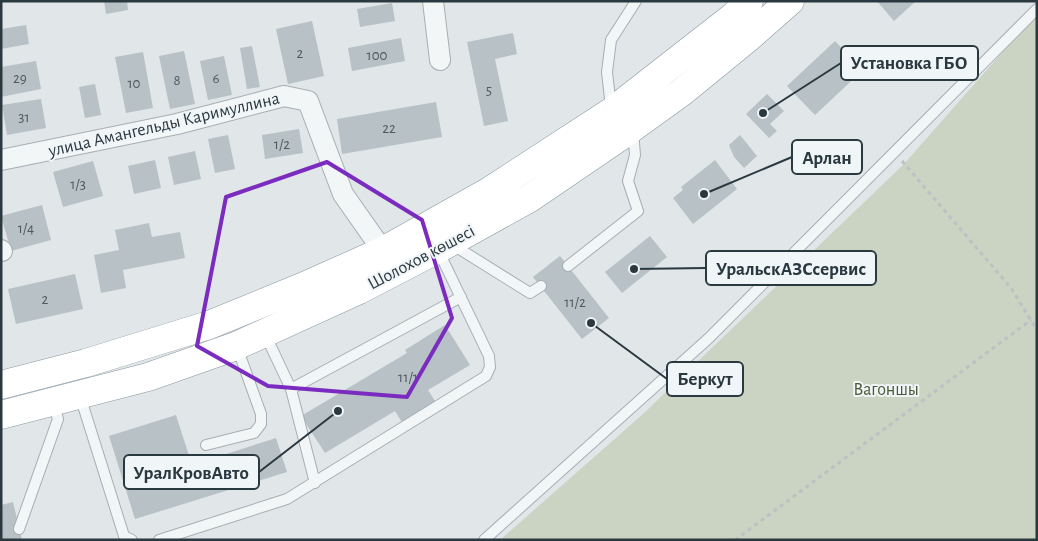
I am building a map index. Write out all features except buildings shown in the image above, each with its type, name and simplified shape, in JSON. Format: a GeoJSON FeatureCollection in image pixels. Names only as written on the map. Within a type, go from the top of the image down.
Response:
{"type":"FeatureCollection","features":[{"type":"Feature","properties":{"kind":"highway","name":"Шолохов көшесі"},"geometry":{"type":"LineString","coordinates":[[1,385],[86,363],[209,325],[302,287],[383,250],[488,192],[611,112],[734,16],[749,1]]}},
{"type":"Feature","properties":{"kind":"highway","name":"Шолохов көшесі"},"geometry":{"type":"LineString","coordinates":[[1,415],[148,377],[236,346],[359,290],[444,246],[530,198],[633,128],[697,80],[790,1]]}},
{"type":"Feature","properties":{"kind":"street"},"geometry":{"type":"LineString","coordinates":[[433,1],[440,60]]}},
{"type":"Feature","properties":{"kind":"street","name":"улица Амангельды Каримуллина"},"geometry":{"type":"LineString","coordinates":[[1,160],[177,124],[284,96],[308,100],[343,194],[383,250]]}},
{"type":"Feature","properties":{"kind":"lane"},"geometry":{"type":"LineString","coordinates":[[611,112],[607,72],[611,40],[636,1]]}},
{"type":"Feature","properties":{"kind":"lane"},"geometry":{"type":"LineString","coordinates":[[484,540],[709,338],[1037,9]]}},
{"type":"Feature","properties":{"kind":"lane"},"geometry":{"type":"LineString","coordinates":[[568,266],[638,211],[628,181],[635,155],[633,128]]}},
{"type":"Feature","properties":{"kind":"lane"},"geometry":{"type":"LineString","coordinates":[[444,246],[530,293],[541,286]]}},
{"type":"Feature","properties":{"kind":"lane"},"geometry":{"type":"LineString","coordinates":[[159,540],[287,499],[486,376],[490,368],[489,356],[461,297],[444,246]]}},
{"type":"Feature","properties":{"kind":"lane"},"geometry":{"type":"LineString","coordinates":[[291,389],[461,297]]}},
{"type":"Feature","properties":{"kind":"lane"},"geometry":{"type":"LineString","coordinates":[[265,333],[291,389],[315,483]]}},
{"type":"Feature","properties":{"kind":"lane"},"geometry":{"type":"LineString","coordinates":[[206,445],[254,433],[261,424],[261,414],[236,346]]}},
{"type":"Feature","properties":{"kind":"lane"},"geometry":{"type":"LineString","coordinates":[[79,395],[124,536],[132,540]]}},
{"type":"Feature","properties":{"kind":"lane"},"geometry":{"type":"LineString","coordinates":[[19,529],[58,419],[53,402]]}},
{"type":"Feature","properties":{"kind":"path"},"geometry":{"type":"LineString","coordinates":[[894,152],[1011,288],[1037,330]]}},
{"type":"Feature","properties":{"kind":"path"},"geometry":{"type":"LineString","coordinates":[[735,540],[1031,320]]}},
{"type":"Feature","properties":{"kind":"highlighted area"},"geometry":{"type":"Polygon","coordinates":[[[327,162],[422,220],[452,318],[407,397],[268,386],[197,346],[226,197],[327,162]]]}},
{"type":"Feature","properties":{"kind":"green space","name":"Вагоншы"},"geometry":{"type":"Polygon","coordinates":[[[1037,13],[1037,540],[500,540],[643,414],[904,164],[1037,13]]]}},
{"type":"Feature","properties":{"kind":"place","name":"Установка ГБО"},"geometry":{"type":"Point","coordinates":[763,113]}},
{"type":"Feature","properties":{"kind":"place","name":"Арлан"},"geometry":{"type":"Point","coordinates":[704,194]}},
{"type":"Feature","properties":{"kind":"place","name":"УральскАЗСсервис"},"geometry":{"type":"Point","coordinates":[634,269]}},
{"type":"Feature","properties":{"kind":"place","name":"Беркут"},"geometry":{"type":"Point","coordinates":[591,323]}},
{"type":"Feature","properties":{"kind":"place","name":"УралКровАвто"},"geometry":{"type":"Point","coordinates":[338,411]}}]}
